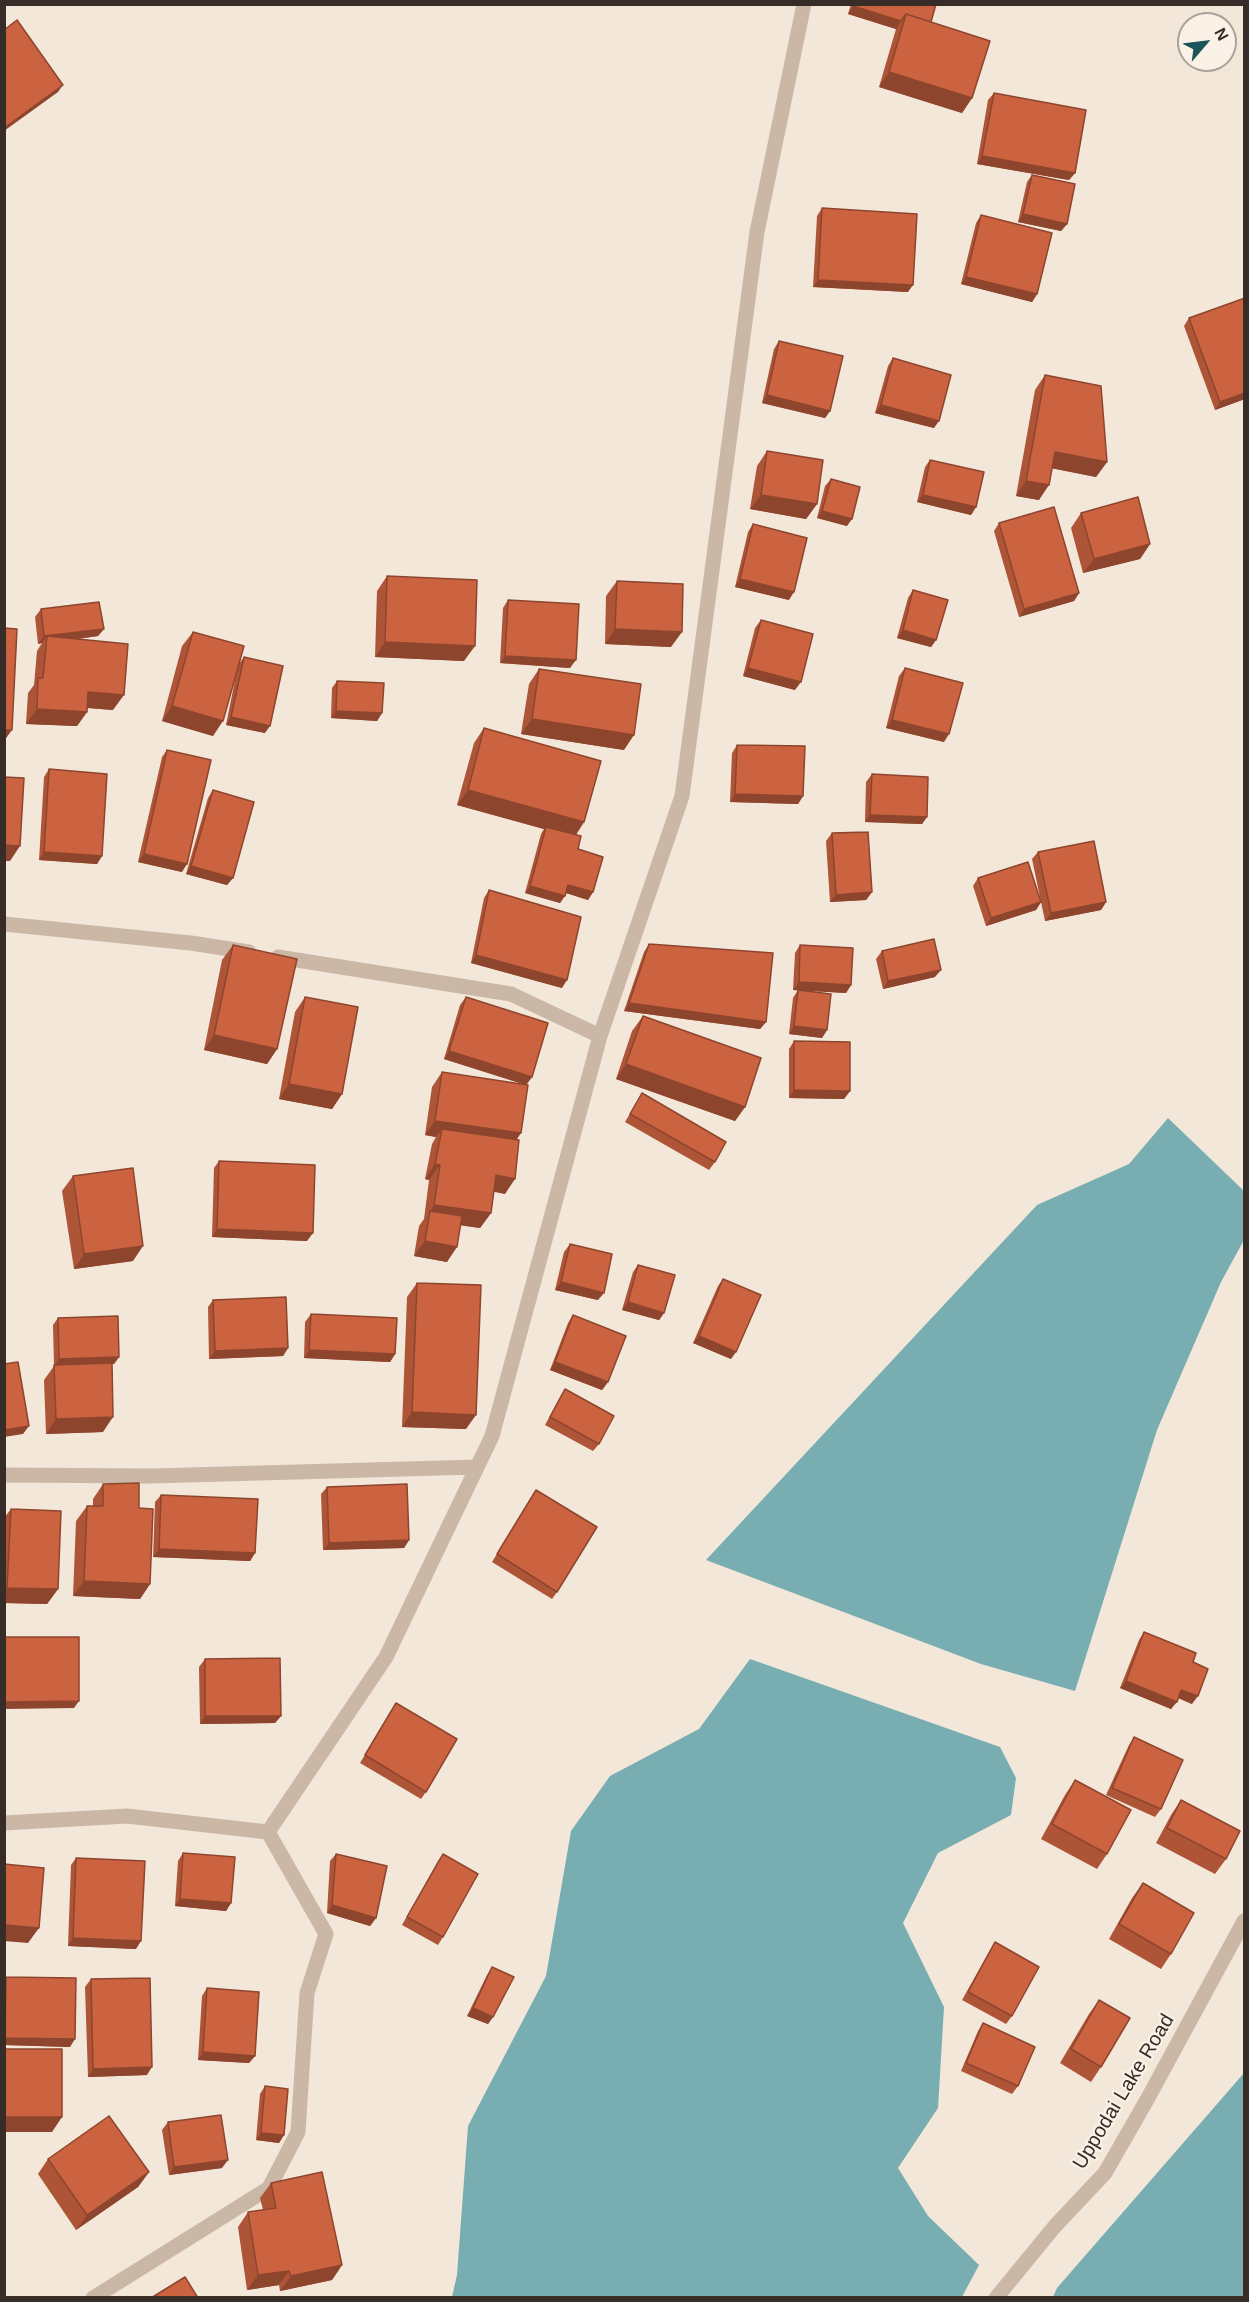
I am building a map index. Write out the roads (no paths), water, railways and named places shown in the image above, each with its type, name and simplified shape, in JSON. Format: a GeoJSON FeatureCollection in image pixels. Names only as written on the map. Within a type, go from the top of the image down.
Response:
{"type":"FeatureCollection","features":[{"type":"Feature","properties":{"kind":"street"},"geometry":{"type":"LineString","coordinates":[[268,1832],[386,1657],[492,1436],[600,1036],[682,796],[757,232],[804,4]]}},
{"type":"Feature","properties":{"kind":"street"},"geometry":{"type":"LineString","coordinates":[[4,924],[191,942],[511,994],[600,1036]]}},
{"type":"Feature","properties":{"kind":"street"},"geometry":{"type":"LineString","coordinates":[[4,1475],[152,1476],[477,1467]]}},
{"type":"Feature","properties":{"kind":"street"},"geometry":{"type":"LineString","coordinates":[[4,1822],[128,1816],[268,1832]]}},
{"type":"Feature","properties":{"kind":"street"},"geometry":{"type":"LineString","coordinates":[[93,2298],[269,2188],[298,2132],[307,1993],[326,1934],[268,1832]]}},
{"type":"Feature","properties":{"kind":"street","name":"Uppodai Lake Road"},"geometry":{"type":"LineString","coordinates":[[996,2298],[1055,2226],[1105,2173],[1245,1921]]}},
{"type":"Feature","properties":{"kind":"water"},"geometry":{"type":"Polygon","coordinates":[[[1168,1118],[1244,1191],[1244,1240],[1221,1282],[1157,1430],[1075,1691],[981,1664],[706,1560],[1037,1205],[1129,1164],[1168,1118]]]}},
{"type":"Feature","properties":{"kind":"water"},"geometry":{"type":"Polygon","coordinates":[[[750,1659],[1000,1747],[1016,1778],[1011,1815],[938,1853],[903,1923],[944,2007],[938,2108],[898,2168],[928,2216],[979,2265],[962,2297],[452,2297],[457,2275],[468,2126],[546,1976],[571,1831],[610,1776],[699,1729],[750,1659]]]}},
{"type":"Feature","properties":{"kind":"water"},"geometry":{"type":"Polygon","coordinates":[[[1244,2073],[1244,2297],[1053,2297],[1057,2288],[1244,2073]]]}}]}
